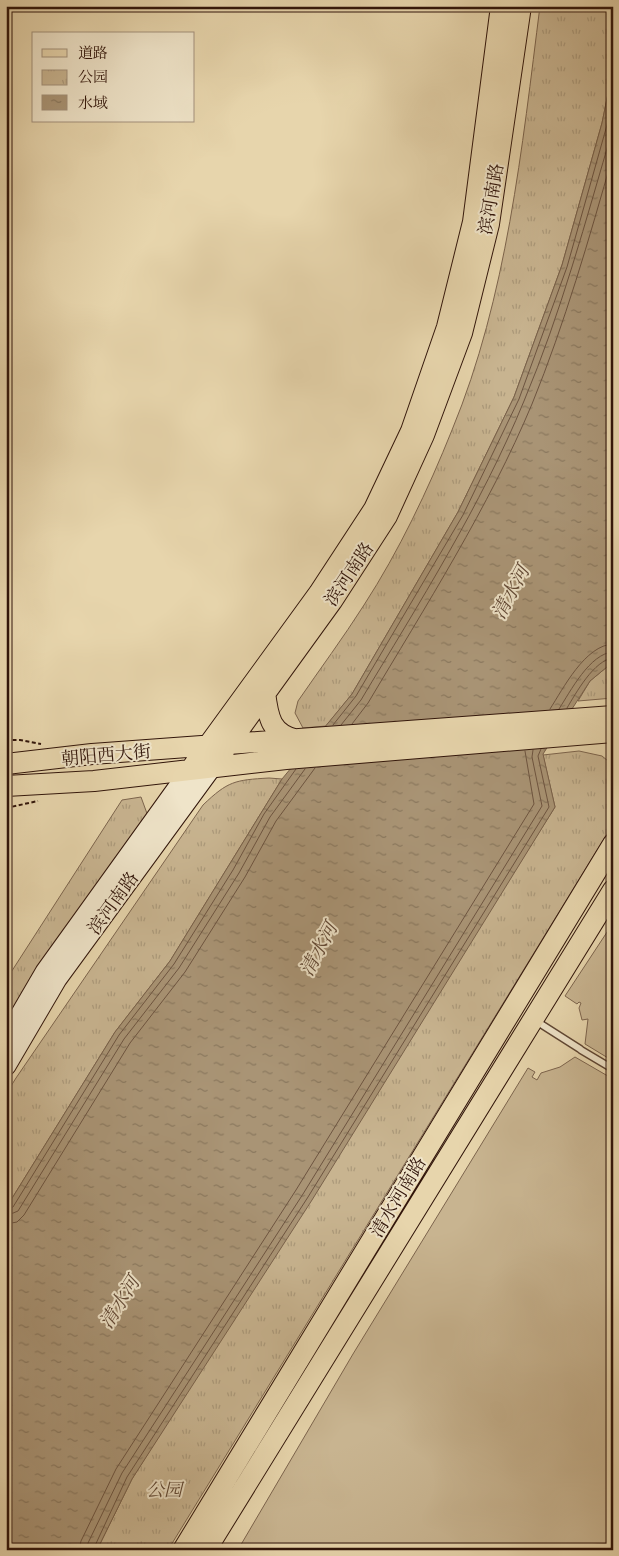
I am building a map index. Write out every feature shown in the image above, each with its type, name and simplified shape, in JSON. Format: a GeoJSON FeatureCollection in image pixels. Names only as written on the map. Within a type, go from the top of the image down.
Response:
{"type":"FeatureCollection","features":[{"type":"Feature","properties":{"kind":"main road","name":"滨河南路"},"geometry":{"type":"LineString","coordinates":[[6,1039],[45,972],[319,592],[374,509],[411,431],[448,328],[472,222],[501,6]]}},
{"type":"Feature","properties":{"kind":"main road","name":"滨河南路"},"geometry":{"type":"LineString","coordinates":[[6,1066],[57,979],[332,601],[387,516],[424,435],[462,333],[488,224],[521,6]]}},
{"type":"Feature","properties":{"kind":"main road"},"geometry":{"type":"LineString","coordinates":[[265,692],[270,718],[277,732],[284,737],[298,740]]}},
{"type":"Feature","properties":{"kind":"main road"},"geometry":{"type":"LineString","coordinates":[[581,729],[613,716]]}},
{"type":"Feature","properties":{"kind":"main road","name":"朝阳西大街"},"geometry":{"type":"LineString","coordinates":[[6,764],[92,754],[298,740],[581,729]]}},
{"type":"Feature","properties":{"kind":"main road","name":"朝阳西大街"},"geometry":{"type":"LineString","coordinates":[[6,786],[94,781],[191,769],[581,729]]}},
{"type":"Feature","properties":{"kind":"main road"},"geometry":{"type":"LineString","coordinates":[[581,729],[613,732]]}},
{"type":"Feature","properties":{"kind":"main road"},"geometry":{"type":"LineString","coordinates":[[581,729],[613,746]]}},
{"type":"Feature","properties":{"kind":"main road","name":"清水河南路"},"geometry":{"type":"LineString","coordinates":[[183,1550],[613,844]]}},
{"type":"Feature","properties":{"kind":"main road","name":"清水河南路"},"geometry":{"type":"LineString","coordinates":[[206,1550],[613,890]]}},
{"type":"Feature","properties":{"kind":"lane"},"geometry":{"type":"LineString","coordinates":[[533,1019],[613,1070]]}},
{"type":"Feature","properties":{"kind":"green space"},"geometry":{"type":"Polygon","coordinates":[[[540,6],[613,6],[613,69],[602,123],[562,265],[514,397],[458,512],[352,694],[326,726],[303,728],[295,713],[298,701],[364,605],[401,542],[443,453],[471,379],[486,328],[510,221],[540,6]]]}},
{"type":"Feature","properties":{"kind":"green space"},"geometry":{"type":"Polygon","coordinates":[[[613,662],[613,698],[578,701],[590,681],[613,662]]]}},
{"type":"Feature","properties":{"kind":"green space","name":"公园"},"geometry":{"type":"Polygon","coordinates":[[[579,751],[602,756],[613,765],[613,824],[168,1550],[97,1550],[132,1479],[555,807],[543,755],[579,751]]]}},
{"type":"Feature","properties":{"kind":"green space"},"geometry":{"type":"Polygon","coordinates":[[[269,778],[282,779],[170,961],[115,1032],[6,1208],[6,1094],[203,805],[219,791],[233,783],[269,778]]]}},
{"type":"Feature","properties":{"kind":"green space"},"geometry":{"type":"Polygon","coordinates":[[[141,797],[149,819],[6,1024],[6,980],[122,800],[141,797]]]}},
{"type":"Feature","properties":{"kind":"green space"},"geometry":{"type":"Polygon","coordinates":[[[613,923],[613,1061],[585,1044],[588,1019],[582,1020],[579,1008],[581,1003],[577,1004],[565,996],[613,923]]]}},
{"type":"Feature","properties":{"kind":"green space"},"geometry":{"type":"Polygon","coordinates":[[[575,1057],[613,1079],[613,1543],[517,1550],[242,1550],[239,1548],[353,1354],[528,1068],[535,1072],[532,1077],[537,1080],[541,1073],[560,1067],[575,1057]]]}},
{"type":"Feature","properties":{"kind":"water","name":"清水河"},"geometry":{"type":"Polygon","coordinates":[[[613,69],[613,662],[590,681],[543,754],[555,807],[312,1200],[132,1479],[97,1550],[6,1550],[6,1208],[115,1032],[170,961],[282,779],[352,694],[458,512],[514,397],[562,265],[602,123],[613,69]]]}}]}
